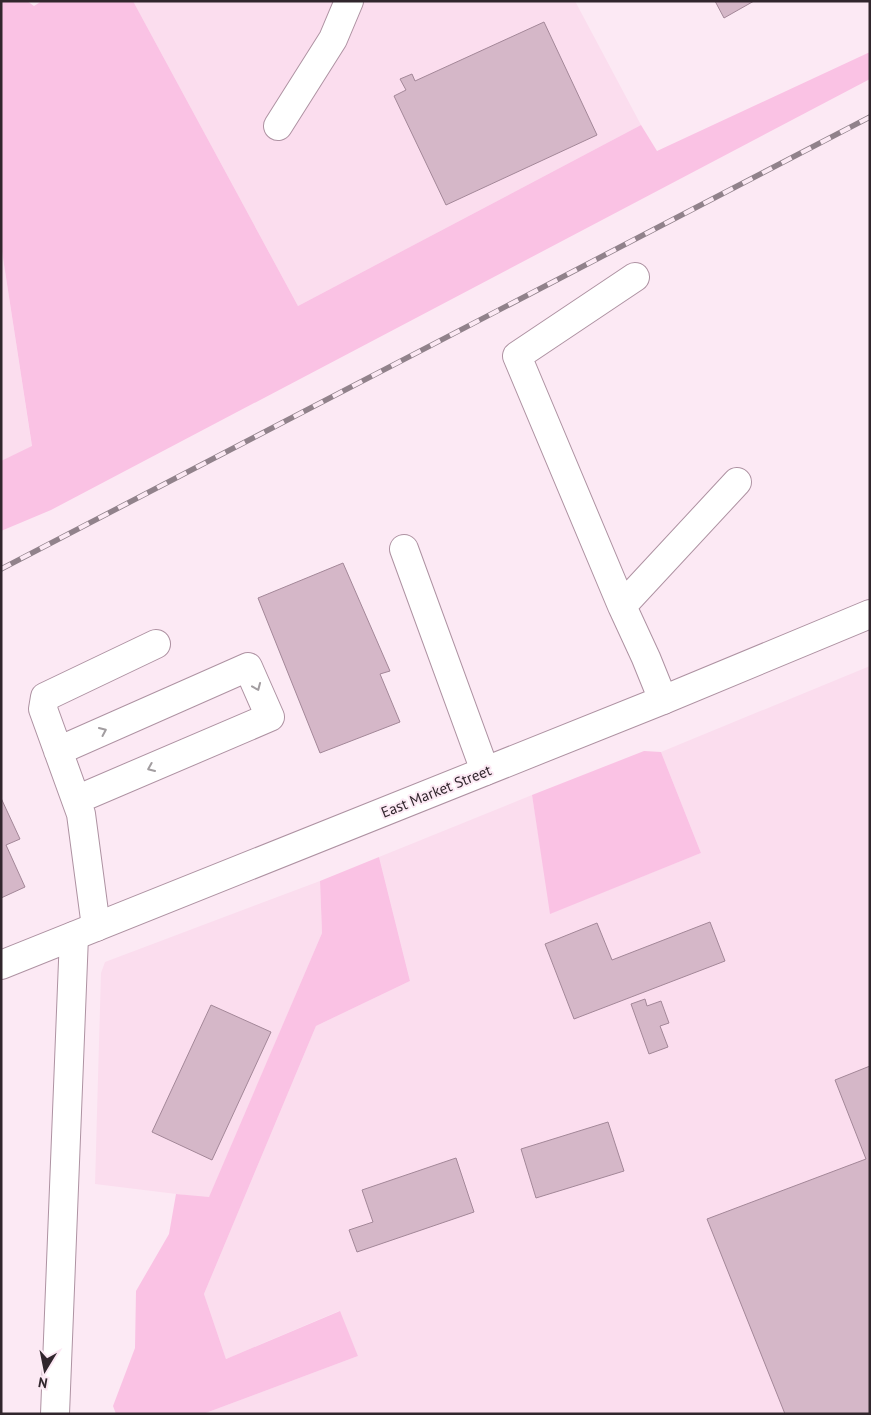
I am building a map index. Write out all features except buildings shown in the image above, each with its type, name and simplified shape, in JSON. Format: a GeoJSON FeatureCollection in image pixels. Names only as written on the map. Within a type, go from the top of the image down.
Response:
{"type":"FeatureCollection","features":[{"type":"Feature","properties":{"kind":"main road"},"geometry":{"type":"LineString","coordinates":[[278,126],[333,39],[349,1]]}},
{"type":"Feature","properties":{"kind":"main road"},"geometry":{"type":"LineString","coordinates":[[635,277],[517,356],[663,700]]}},
{"type":"Feature","properties":{"kind":"main road"},"geometry":{"type":"LineString","coordinates":[[622,606],[737,482]]}},
{"type":"Feature","properties":{"kind":"main road"},"geometry":{"type":"LineString","coordinates":[[404,549],[485,771]]}},
{"type":"Feature","properties":{"kind":"main road","name":"East Market Street"},"geometry":{"type":"LineString","coordinates":[[1,965],[663,700],[870,614]]}},
{"type":"Feature","properties":{"kind":"main road"},"geometry":{"type":"LineString","coordinates":[[58,1409],[85,932],[81,814],[42,709],[45,696],[156,644]]}},
{"type":"Feature","properties":{"kind":"main road"},"geometry":{"type":"LineString","coordinates":[[58,751],[248,667],[270,717],[76,800]]}},
{"type":"Feature","properties":{"kind":"shaded area"},"geometry":{"type":"Polygon","coordinates":[[[1,1],[27,1],[34,6],[42,1],[133,1],[298,306],[641,125],[657,151],[870,52],[870,79],[51,510],[1,531],[1,461],[32,446],[1,245],[1,1]]]}},
{"type":"Feature","properties":{"kind":"shaded area"},"geometry":{"type":"Polygon","coordinates":[[[133,1],[575,1],[641,125],[298,306],[133,1]]]}},
{"type":"Feature","properties":{"kind":"shaded area"},"geometry":{"type":"Polygon","coordinates":[[[1,245],[32,447],[1,461],[1,245]]]}},
{"type":"Feature","properties":{"kind":"shaded area"},"geometry":{"type":"Polygon","coordinates":[[[870,666],[870,1414],[203,1414],[358,1356],[339,1311],[226,1359],[204,1294],[316,1026],[410,981],[379,857],[532,795],[551,913],[701,853],[661,752],[870,666]]]}},
{"type":"Feature","properties":{"kind":"shaded area"},"geometry":{"type":"Polygon","coordinates":[[[644,751],[661,752],[701,853],[550,914],[532,795],[644,751]]]}},
{"type":"Feature","properties":{"kind":"shaded area"},"geometry":{"type":"Polygon","coordinates":[[[379,857],[410,981],[316,1026],[204,1294],[226,1359],[340,1311],[358,1356],[203,1414],[116,1414],[113,1406],[135,1348],[136,1291],[169,1234],[176,1194],[209,1197],[322,933],[320,881],[379,857]]]}},
{"type":"Feature","properties":{"kind":"shaded area"},"geometry":{"type":"Polygon","coordinates":[[[320,881],[322,933],[209,1198],[95,1184],[101,973],[105,962],[320,881]]]}},
{"type":"Feature","properties":{"kind":"railway"},"geometry":{"type":"LineString","coordinates":[[1,569],[870,117]]}}]}
